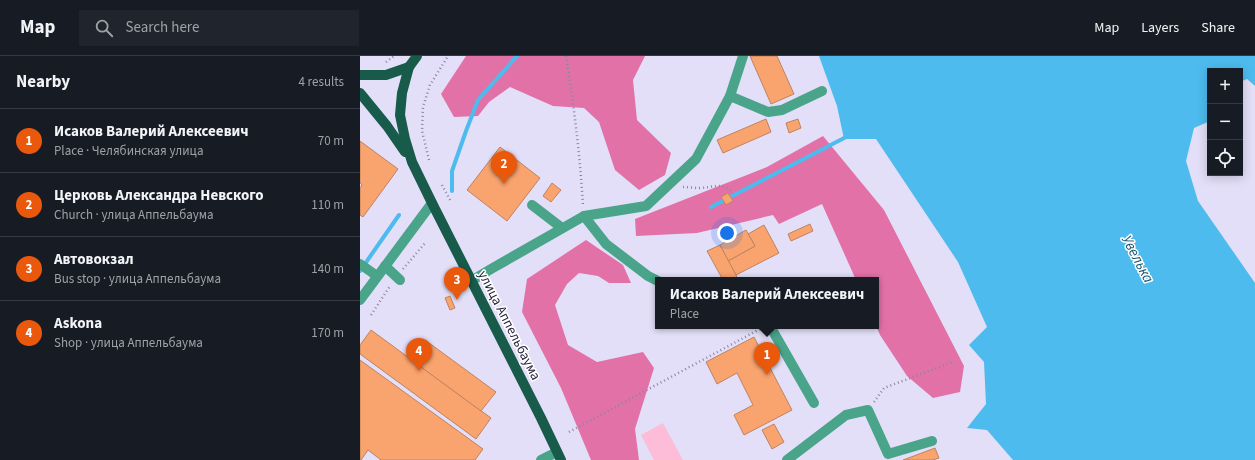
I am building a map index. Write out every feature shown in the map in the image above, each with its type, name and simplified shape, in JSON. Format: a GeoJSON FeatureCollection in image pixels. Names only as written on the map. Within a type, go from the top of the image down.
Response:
{"type":"FeatureCollection","features":[{"type":"Feature","properties":{"kind":"main road","name":"улица Аппельбаума"},"geometry":{"type":"LineString","coordinates":[[417,56],[409,68],[402,93],[400,116],[412,162],[525,385],[559,456]]}},
{"type":"Feature","properties":{"kind":"main road"},"geometry":{"type":"LineString","coordinates":[[360,74],[386,75],[409,68]]}},
{"type":"Feature","properties":{"kind":"main road"},"geometry":{"type":"LineString","coordinates":[[360,93],[387,126],[412,162]]}},
{"type":"Feature","properties":{"kind":"street"},"geometry":{"type":"LineString","coordinates":[[472,281],[584,216],[646,206],[696,159],[730,96],[743,56]]}},
{"type":"Feature","properties":{"kind":"street"},"geometry":{"type":"LineString","coordinates":[[730,96],[768,112],[782,110],[822,91]]}},
{"type":"Feature","properties":{"kind":"street"},"geometry":{"type":"LineString","coordinates":[[360,300],[432,203]]}},
{"type":"Feature","properties":{"kind":"street"},"geometry":{"type":"LineString","coordinates":[[532,205],[562,228]]}},
{"type":"Feature","properties":{"kind":"street"},"geometry":{"type":"LineString","coordinates":[[584,216],[606,244],[648,276],[655,280]]}},
{"type":"Feature","properties":{"kind":"street"},"geometry":{"type":"LineString","coordinates":[[360,264],[377,276]]}},
{"type":"Feature","properties":{"kind":"street"},"geometry":{"type":"LineString","coordinates":[[385,266],[400,280]]}},
{"type":"Feature","properties":{"kind":"street"},"geometry":{"type":"LineString","coordinates":[[772,329],[814,403]]}},
{"type":"Feature","properties":{"kind":"street"},"geometry":{"type":"LineString","coordinates":[[787,460],[846,415],[868,410],[888,454],[932,441]]}},
{"type":"Feature","properties":{"kind":"street"},"geometry":{"type":"LineString","coordinates":[[541,460],[559,456]]}},
{"type":"Feature","properties":{"kind":"path"},"geometry":{"type":"LineString","coordinates":[[429,160],[422,131],[422,107],[430,84],[448,56]]}},
{"type":"Feature","properties":{"kind":"path"},"geometry":{"type":"LineString","coordinates":[[566,56],[581,168],[584,216]]}},
{"type":"Feature","properties":{"kind":"path"},"geometry":{"type":"LineString","coordinates":[[442,185],[450,200]]}},
{"type":"Feature","properties":{"kind":"path"},"geometry":{"type":"LineString","coordinates":[[668,186],[701,188],[717,185],[728,188],[733,193]]}},
{"type":"Feature","properties":{"kind":"path"},"geometry":{"type":"LineString","coordinates":[[569,432],[759,329]]}},
{"type":"Feature","properties":{"kind":"path"},"geometry":{"type":"LineString","coordinates":[[868,410],[884,388],[953,362]]}},
{"type":"Feature","properties":{"kind":"shaded area"},"geometry":{"type":"Polygon","coordinates":[[[466,56],[645,56],[633,80],[637,120],[671,153],[665,175],[639,190],[615,170],[599,122],[584,108],[553,106],[510,87],[489,102],[478,116],[454,117],[441,94],[466,56]]]}},
{"type":"Feature","properties":{"kind":"shaded area"},"geometry":{"type":"Polygon","coordinates":[[[823,136],[884,210],[964,366],[960,392],[933,398],[907,376],[877,329],[879,329],[879,277],[855,277],[822,204],[779,224],[773,215],[697,233],[636,236],[635,219],[767,167],[823,136]]]}},
{"type":"Feature","properties":{"kind":"shaded area"},"geometry":{"type":"Polygon","coordinates":[[[586,240],[623,265],[631,283],[609,283],[598,276],[579,273],[567,284],[555,305],[568,345],[597,362],[643,352],[654,368],[635,429],[639,460],[591,460],[561,388],[522,312],[527,279],[586,240]]]}},
{"type":"Feature","properties":{"kind":"shaded area"},"geometry":{"type":"Polygon","coordinates":[[[663,423],[683,460],[654,460],[641,435],[663,423]]]}},
{"type":"Feature","properties":{"kind":"water","name":"Увелька"},"geometry":{"type":"Polygon","coordinates":[[[819,56],[1255,56],[1255,86],[1247,79],[1243,81],[1243,68],[1207,68],[1207,122],[1194,128],[1186,161],[1198,201],[1255,283],[1255,460],[1013,460],[987,430],[967,428],[986,404],[984,362],[969,345],[987,327],[958,262],[876,139],[844,139],[837,106],[819,56]]]}},
{"type":"Feature","properties":{"kind":"building"},"geometry":{"type":"Polygon","coordinates":[[[750,56],[777,56],[794,94],[771,104],[750,56]]]}},
{"type":"Feature","properties":{"kind":"building"},"geometry":{"type":"Polygon","coordinates":[[[766,119],[771,132],[723,153],[717,140],[766,119]]]}},
{"type":"Feature","properties":{"kind":"building"},"geometry":{"type":"Polygon","coordinates":[[[798,119],[801,128],[789,133],[786,123],[798,119]]]}},
{"type":"Feature","properties":{"kind":"building"},"geometry":{"type":"Polygon","coordinates":[[[360,141],[398,169],[363,217],[360,215],[360,188],[362,185],[360,183],[360,141]]]}},
{"type":"Feature","properties":{"kind":"building"},"geometry":{"type":"Polygon","coordinates":[[[500,147],[540,178],[507,221],[467,190],[500,147]]]}},
{"type":"Feature","properties":{"kind":"building"},"geometry":{"type":"Polygon","coordinates":[[[552,183],[561,190],[551,202],[543,196],[552,183]]]}},
{"type":"Feature","properties":{"kind":"building"},"geometry":{"type":"Polygon","coordinates":[[[728,193],[733,201],[726,205],[721,197],[728,193]]]}},
{"type":"Feature","properties":{"kind":"building"},"geometry":{"type":"Polygon","coordinates":[[[810,224],[813,231],[791,241],[788,234],[810,224]]]}},
{"type":"Feature","properties":{"kind":"building"},"geometry":{"type":"Polygon","coordinates":[[[764,225],[779,253],[736,275],[728,261],[755,246],[748,234],[764,225]]]}},
{"type":"Feature","properties":{"kind":"building"},"geometry":{"type":"Polygon","coordinates":[[[746,230],[755,246],[728,261],[720,245],[746,230]]]}},
{"type":"Feature","properties":{"kind":"building"},"geometry":{"type":"Polygon","coordinates":[[[720,245],[737,277],[721,277],[707,251],[720,245]]]}},
{"type":"Feature","properties":{"kind":"building"},"geometry":{"type":"Polygon","coordinates":[[[450,296],[455,308],[450,310],[445,298],[450,296]]]}},
{"type":"Feature","properties":{"kind":"building"},"geometry":{"type":"Polygon","coordinates":[[[371,330],[491,418],[476,439],[360,354],[360,345],[371,330]]]}},
{"type":"Feature","properties":{"kind":"building"},"geometry":{"type":"Polygon","coordinates":[[[754,337],[792,410],[744,435],[734,415],[753,405],[737,373],[717,384],[706,362],[754,337]]]}},
{"type":"Feature","properties":{"kind":"building"},"geometry":{"type":"Polygon","coordinates":[[[425,340],[496,392],[481,411],[410,359],[425,340]]]}},
{"type":"Feature","properties":{"kind":"building"},"geometry":{"type":"Polygon","coordinates":[[[360,360],[483,449],[475,460],[381,460],[368,450],[361,460],[360,360]]]}},
{"type":"Feature","properties":{"kind":"building"},"geometry":{"type":"Polygon","coordinates":[[[774,424],[784,442],[772,449],[762,430],[774,424]]]}},
{"type":"Feature","properties":{"kind":"building"},"geometry":{"type":"Polygon","coordinates":[[[935,448],[939,458],[933,460],[903,460],[935,448]]]}},
{"type":"Feature","properties":{"kind":"waterway"},"geometry":{"type":"LineString","coordinates":[[452,191],[452,171],[478,100],[517,56]]}},
{"type":"Feature","properties":{"kind":"waterway"},"geometry":{"type":"LineString","coordinates":[[711,207],[848,136]]}},
{"type":"Feature","properties":{"kind":"waterway"},"geometry":{"type":"LineString","coordinates":[[360,271],[399,215]]}},
{"type":"Feature","properties":{"kind":"place","name":"Церковь Александра Невского"},"geometry":{"type":"Point","coordinates":[504,184]}},
{"type":"Feature","properties":{"kind":"place","name":"Автовокзал"},"geometry":{"type":"Point","coordinates":[457,300]}},
{"type":"Feature","properties":{"kind":"place","name":"Askona"},"geometry":{"type":"Point","coordinates":[419,371]}},
{"type":"Feature","properties":{"kind":"place","name":"Исаков Валерий Алексеевич"},"geometry":{"type":"Point","coordinates":[767,375]}}]}
